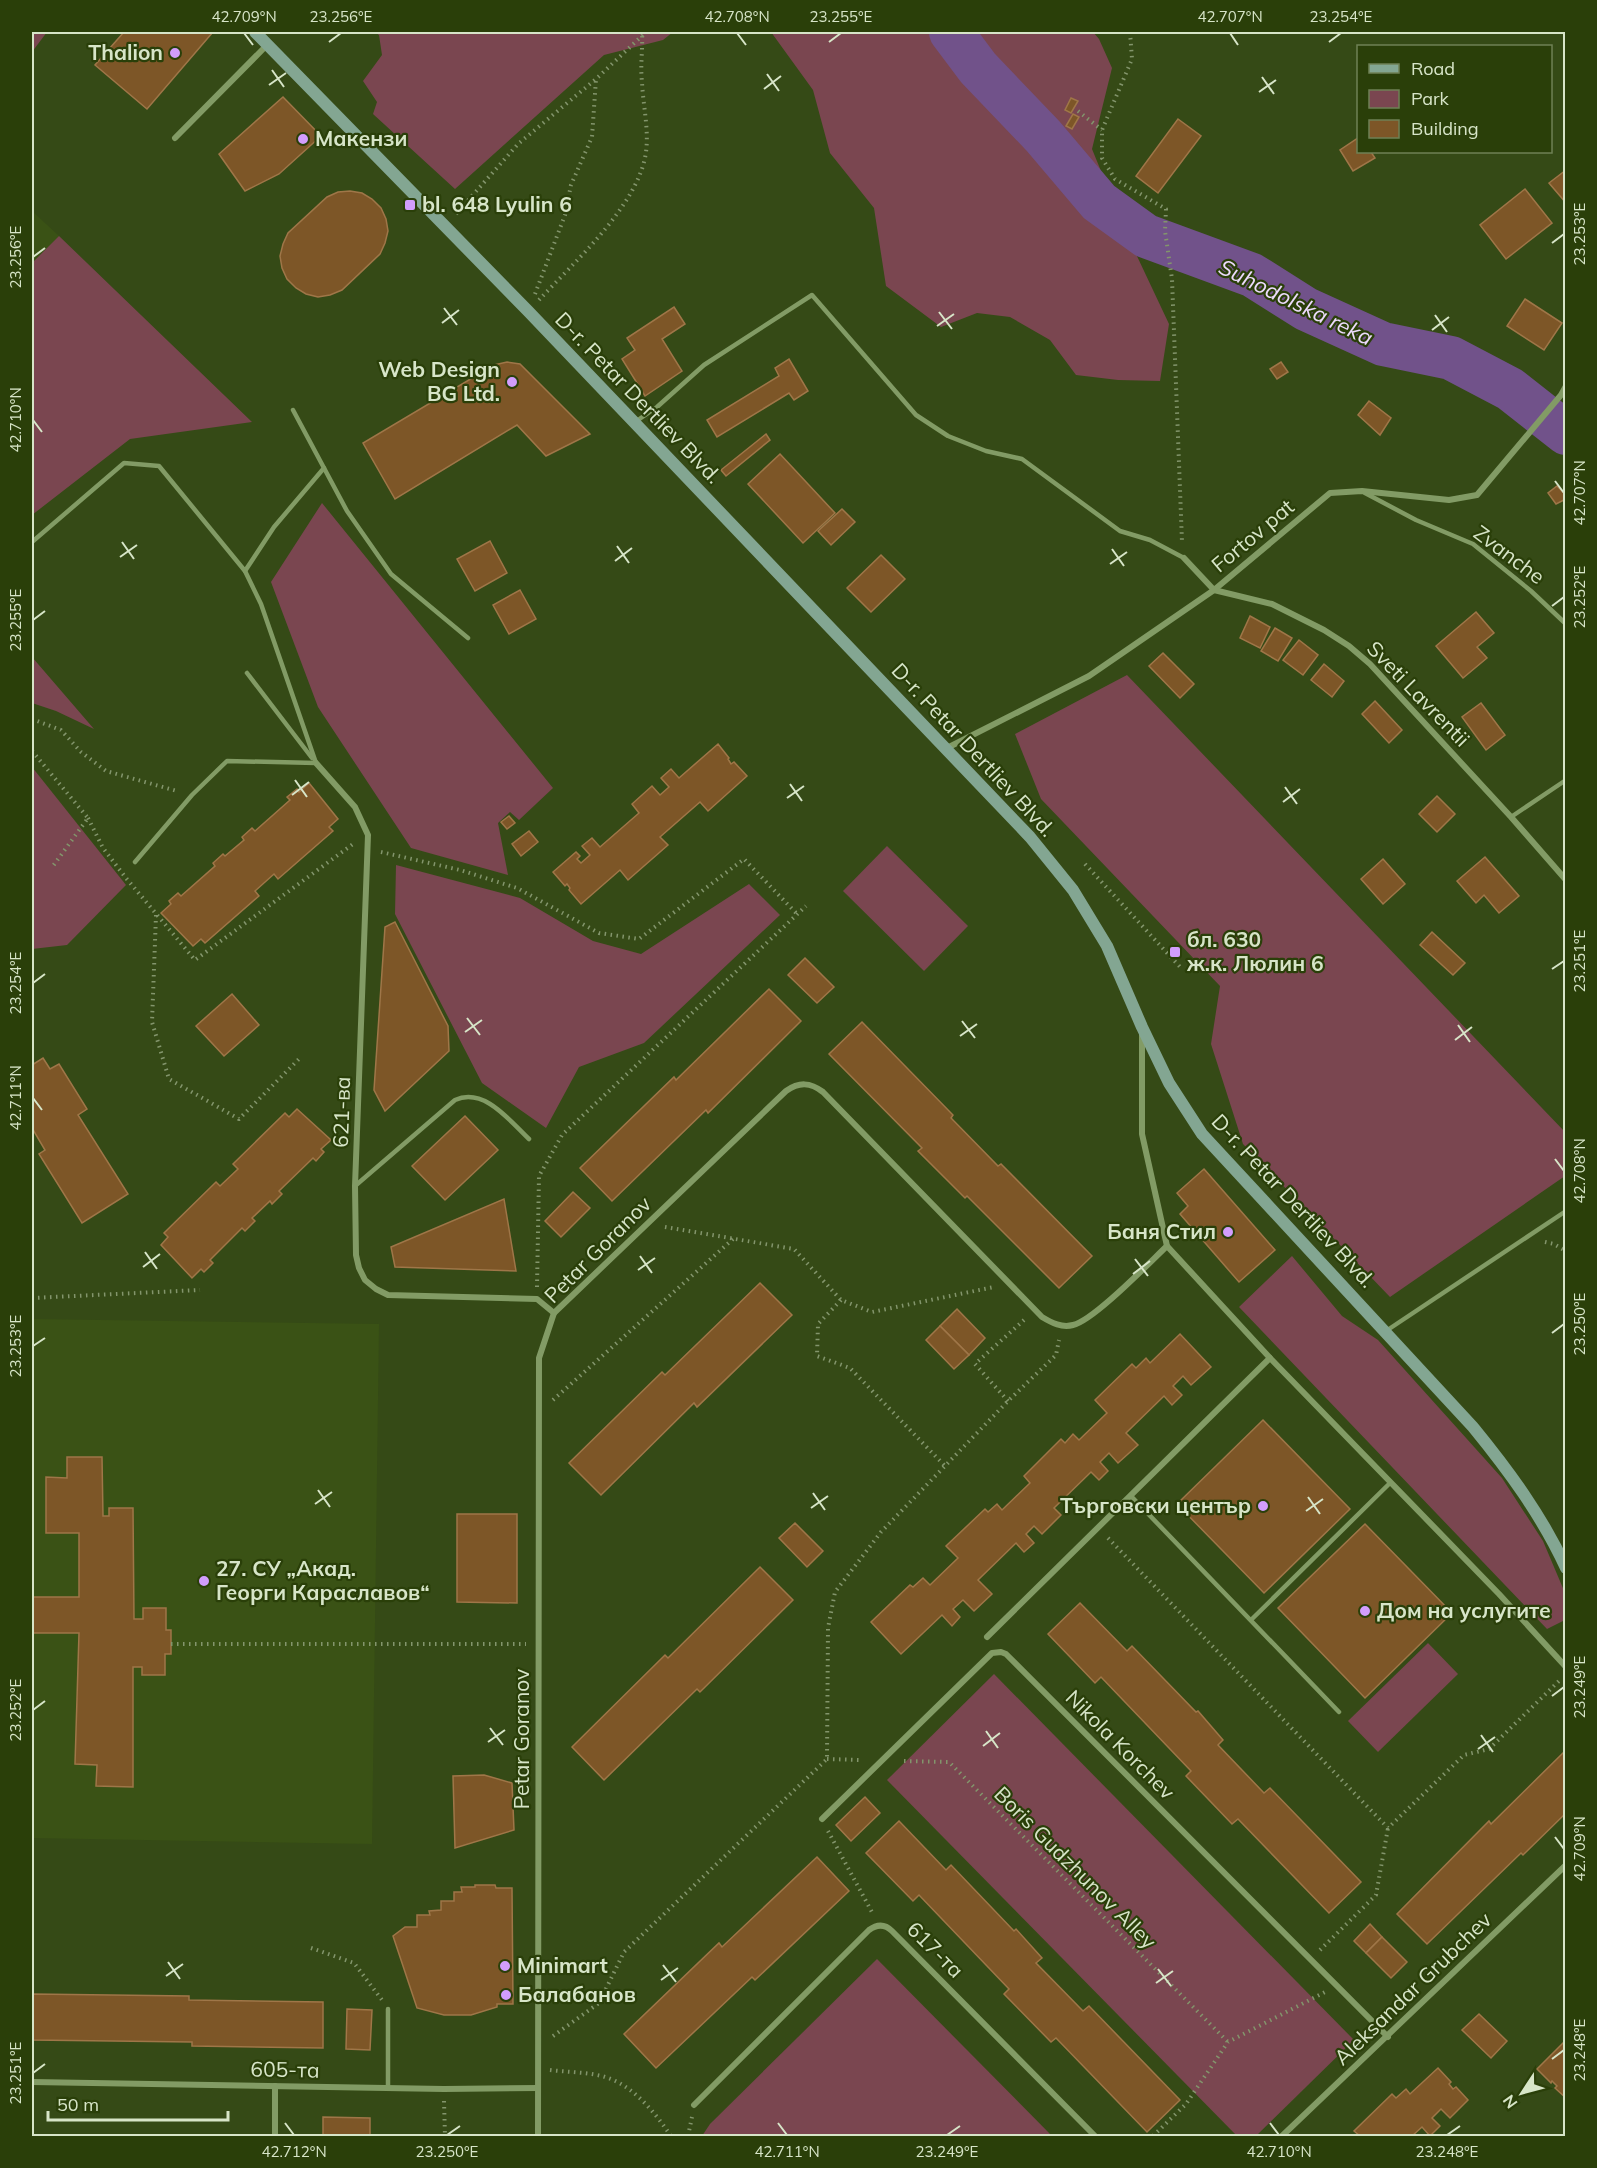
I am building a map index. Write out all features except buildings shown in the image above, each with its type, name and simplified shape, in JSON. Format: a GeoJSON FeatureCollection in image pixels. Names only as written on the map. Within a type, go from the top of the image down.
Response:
{"type":"FeatureCollection","features":[{"type":"Feature","properties":{"kind":"main road","name":"D-r. Petar Dertliev Blvd."},"geometry":{"type":"LineString","coordinates":[[255,32],[635,422],[1030,837],[1072,890],[1107,946],[1169,1083],[1202,1134],[1473,1427],[1510,1472],[1551,1537],[1566,1568]]}},
{"type":"Feature","properties":{"kind":"street"},"geometry":{"type":"LineString","coordinates":[[175,138],[268,45]]}},
{"type":"Feature","properties":{"kind":"street","name":"Fortov pat"},"geometry":{"type":"LineString","coordinates":[[947,748],[1089,676],[1214,590],[1330,493],[1362,492],[1449,500],[1477,495],[1561,395],[1566,386]]}},
{"type":"Feature","properties":{"kind":"street"},"geometry":{"type":"LineString","coordinates":[[1185,558],[1214,590]]}},
{"type":"Feature","properties":{"kind":"street","name":"Sveti Lavrentii"},"geometry":{"type":"LineString","coordinates":[[1214,590],[1272,604],[1324,630],[1349,646],[1370,664],[1566,880]]}},
{"type":"Feature","properties":{"kind":"street","name":"621-ва"},"geometry":{"type":"LineString","coordinates":[[316,763],[355,807],[368,835],[356,1186],[356,1255],[362,1274],[375,1289],[388,1295],[537,1299]]}},
{"type":"Feature","properties":{"kind":"street"},"geometry":{"type":"LineString","coordinates":[[1142,1027],[1142,1134],[1167,1246],[1270,1358],[1499,1594],[1566,1667]]}},
{"type":"Feature","properties":{"kind":"street","name":"Petar Goranov"},"geometry":{"type":"LineString","coordinates":[[538,2136],[539,1358],[554,1313],[786,1091],[801,1084],[809,1084],[823,1092],[1035,1309],[1051,1323],[1061,1326]]}},
{"type":"Feature","properties":{"kind":"street"},"geometry":{"type":"LineString","coordinates":[[1061,1326],[1071,1326],[1090,1317],[1167,1246]]}},
{"type":"Feature","properties":{"kind":"street"},"geometry":{"type":"LineString","coordinates":[[537,1299],[554,1313]]}},
{"type":"Feature","properties":{"kind":"street"},"geometry":{"type":"LineString","coordinates":[[987,1637],[1270,1358]]}},
{"type":"Feature","properties":{"kind":"street","name":"Nikola Korchev"},"geometry":{"type":"LineString","coordinates":[[822,1818],[992,1653],[1001,1652],[1006,1654],[1388,2037]]}},
{"type":"Feature","properties":{"kind":"street","name":"Aleksandar Grubchev"},"geometry":{"type":"LineString","coordinates":[[1282,2136],[1566,1865]]}},
{"type":"Feature","properties":{"kind":"street","name":"617-та"},"geometry":{"type":"LineString","coordinates":[[694,2105],[869,1930],[879,1925],[888,1927],[1095,2136]]}},
{"type":"Feature","properties":{"kind":"street","name":"605-та"},"geometry":{"type":"LineString","coordinates":[[32,2082],[444,2089],[538,2088]]}},
{"type":"Feature","properties":{"kind":"street"},"geometry":{"type":"LineString","coordinates":[[275,2086],[275,2136]]}},
{"type":"Feature","properties":{"kind":"lane"},"geometry":{"type":"LineString","coordinates":[[635,422],[657,407],[704,365],[812,295],[916,415],[948,436],[986,450],[1022,459],[1120,531],[1150,540],[1185,558]]}},
{"type":"Feature","properties":{"kind":"lane"},"geometry":{"type":"LineString","coordinates":[[293,410],[347,511],[391,574],[468,638]]}},
{"type":"Feature","properties":{"kind":"lane"},"geometry":{"type":"LineString","coordinates":[[32,542],[124,463],[159,466],[245,571],[261,604],[316,763]]}},
{"type":"Feature","properties":{"kind":"lane"},"geometry":{"type":"LineString","coordinates":[[245,571],[273,527],[324,468]]}},
{"type":"Feature","properties":{"kind":"lane","name":"Zvanche"},"geometry":{"type":"LineString","coordinates":[[1362,492],[1416,520],[1473,544],[1531,591],[1566,624]]}},
{"type":"Feature","properties":{"kind":"lane"},"geometry":{"type":"LineString","coordinates":[[247,673],[316,763]]}},
{"type":"Feature","properties":{"kind":"lane"},"geometry":{"type":"LineString","coordinates":[[135,862],[192,795],[227,761],[316,763]]}},
{"type":"Feature","properties":{"kind":"lane"},"geometry":{"type":"LineString","coordinates":[[1511,817],[1566,780]]}},
{"type":"Feature","properties":{"kind":"lane"},"geometry":{"type":"LineString","coordinates":[[356,1186],[454,1100],[465,1096],[476,1097],[496,1107],[529,1139]]}},
{"type":"Feature","properties":{"kind":"lane"},"geometry":{"type":"LineString","coordinates":[[1386,1331],[1566,1211]]}},
{"type":"Feature","properties":{"kind":"lane"},"geometry":{"type":"LineString","coordinates":[[1251,1620],[1390,1483]]}},
{"type":"Feature","properties":{"kind":"lane"},"geometry":{"type":"LineString","coordinates":[[1131,1496],[1339,1712]]}},
{"type":"Feature","properties":{"kind":"lane"},"geometry":{"type":"LineString","coordinates":[[388,2009],[388,2088]]}},
{"type":"Feature","properties":{"kind":"path"},"geometry":{"type":"LineString","coordinates":[[446,226],[518,144],[596,79],[643,32]]}},
{"type":"Feature","properties":{"kind":"path"},"geometry":{"type":"LineString","coordinates":[[528,311],[613,220],[635,184],[646,153],[646,116],[642,82],[643,32]]}},
{"type":"Feature","properties":{"kind":"path"},"geometry":{"type":"LineString","coordinates":[[1130,32],[1132,59],[1102,130],[1102,158],[1115,179],[1166,209],[1165,231],[1172,279],[1182,539],[1185,558]]}},
{"type":"Feature","properties":{"kind":"path"},"geometry":{"type":"LineString","coordinates":[[528,311],[554,247],[572,186],[592,137],[596,79]]}},
{"type":"Feature","properties":{"kind":"path"},"geometry":{"type":"LineString","coordinates":[[1078,111],[1102,130]]}},
{"type":"Feature","properties":{"kind":"path"},"geometry":{"type":"LineString","coordinates":[[32,720],[61,730],[81,752],[106,771],[192,795]]}},
{"type":"Feature","properties":{"kind":"path"},"geometry":{"type":"LineString","coordinates":[[32,751],[88,818],[104,848],[195,960],[360,839],[368,849],[460,870],[517,888],[599,933],[639,939],[744,859],[797,914]]}},
{"type":"Feature","properties":{"kind":"path"},"geometry":{"type":"LineString","coordinates":[[53,866],[88,818]]}},
{"type":"Feature","properties":{"kind":"path"},"geometry":{"type":"LineString","coordinates":[[1085,864],[1181,968]]}},
{"type":"Feature","properties":{"kind":"path"},"geometry":{"type":"LineString","coordinates":[[1091,879],[1096,876]]}},
{"type":"Feature","properties":{"kind":"path"},"geometry":{"type":"LineString","coordinates":[[537,1299],[539,1176],[562,1135],[806,906]]}},
{"type":"Feature","properties":{"kind":"path"},"geometry":{"type":"LineString","coordinates":[[156,914],[152,1022],[169,1079],[239,1119],[299,1059]]}},
{"type":"Feature","properties":{"kind":"path"},"geometry":{"type":"LineString","coordinates":[[647,1224],[794,1249],[841,1300],[872,1312],[1010,1283]]}},
{"type":"Feature","properties":{"kind":"path"},"geometry":{"type":"LineString","coordinates":[[539,1413],[734,1238]]}},
{"type":"Feature","properties":{"kind":"path"},"geometry":{"type":"LineString","coordinates":[[32,1298],[200,1290]]}},
{"type":"Feature","properties":{"kind":"path"},"geometry":{"type":"LineString","coordinates":[[841,1300],[818,1324],[817,1356],[850,1368],[945,1466]]}},
{"type":"Feature","properties":{"kind":"path"},"geometry":{"type":"LineString","coordinates":[[1008,1401],[975,1364],[1035,1309]]}},
{"type":"Feature","properties":{"kind":"path"},"geometry":{"type":"LineString","coordinates":[[538,2047],[599,2003],[624,1952],[827,1759],[828,1628],[836,1592],[880,1532],[1056,1355],[1061,1326]]}},
{"type":"Feature","properties":{"kind":"path"},"geometry":{"type":"LineString","coordinates":[[171,1644],[538,1644]]}},
{"type":"Feature","properties":{"kind":"path","name":"Boris Gudzhunov Alley"},"geometry":{"type":"LineString","coordinates":[[827,1759],[949,1762],[1228,2042]]}},
{"type":"Feature","properties":{"kind":"path"},"geometry":{"type":"LineString","coordinates":[[822,1818],[879,1925]]}},
{"type":"Feature","properties":{"kind":"path"},"geometry":{"type":"LineString","coordinates":[[1310,1959],[1376,1895],[1388,1828]]}},
{"type":"Feature","properties":{"kind":"path"},"geometry":{"type":"LineString","coordinates":[[310,1948],[354,1963],[388,2009]]}},
{"type":"Feature","properties":{"kind":"path"},"geometry":{"type":"LineString","coordinates":[[1153,2136],[1186,2104],[1228,2042],[1337,1986]]}},
{"type":"Feature","properties":{"kind":"path"},"geometry":{"type":"LineString","coordinates":[[538,2068],[599,2075],[618,2083],[638,2096],[670,2136]]}},
{"type":"Feature","properties":{"kind":"path"},"geometry":{"type":"LineString","coordinates":[[444,2089],[445,2136]]}},
{"type":"Feature","properties":{"kind":"shaded area"},"geometry":{"type":"Polygon","coordinates":[[[32,211],[59,236],[32,263],[32,211]]]}},
{"type":"Feature","properties":{"kind":"shaded area","name":"27. СУ „Акад. Георги Караславов“"},"geometry":{"type":"Polygon","coordinates":[[[32,1319],[379,1324],[372,1844],[32,1838],[32,1319]]]}},
{"type":"Feature","properties":{"kind":"green space"},"geometry":{"type":"Polygon","coordinates":[[[32,32],[47,32],[32,52],[32,32]]]}},
{"type":"Feature","properties":{"kind":"green space"},"geometry":{"type":"Polygon","coordinates":[[[375,32],[673,32],[663,40],[604,55],[455,189],[373,114],[377,102],[363,81],[382,55],[379,35],[375,32]]]}},
{"type":"Feature","properties":{"kind":"green space"},"geometry":{"type":"Polygon","coordinates":[[[771,32],[1093,32],[1099,39],[1112,68],[1092,149],[1128,237],[1169,324],[1160,381],[1118,380],[1076,375],[1050,340],[1010,317],[977,313],[941,327],[886,286],[874,208],[830,153],[813,90],[771,32]]]}},
{"type":"Feature","properties":{"kind":"green space"},"geometry":{"type":"Polygon","coordinates":[[[59,236],[252,422],[130,439],[32,515],[32,263],[59,236]]]}},
{"type":"Feature","properties":{"kind":"green space"},"geometry":{"type":"Polygon","coordinates":[[[322,503],[553,788],[519,820],[510,812],[498,823],[508,875],[411,848],[318,707],[271,582],[322,503]]]}},
{"type":"Feature","properties":{"kind":"green space"},"geometry":{"type":"Polygon","coordinates":[[[32,657],[94,729],[56,711],[32,703],[32,657]]]}},
{"type":"Feature","properties":{"kind":"green space"},"geometry":{"type":"Polygon","coordinates":[[[1127,675],[1565,1132],[1565,1176],[1390,1297],[1243,1144],[1211,1044],[1220,986],[1041,799],[1015,734],[1127,675]]]}},
{"type":"Feature","properties":{"kind":"green space"},"geometry":{"type":"Polygon","coordinates":[[[32,767],[126,885],[67,945],[32,949],[32,767]]]}},
{"type":"Feature","properties":{"kind":"green space"},"geometry":{"type":"Polygon","coordinates":[[[887,846],[968,926],[924,971],[843,891],[887,846]]]}},
{"type":"Feature","properties":{"kind":"green space"},"geometry":{"type":"Polygon","coordinates":[[[396,865],[520,898],[593,941],[641,954],[749,884],[780,915],[644,1043],[579,1067],[546,1128],[482,1083],[395,914],[396,865]]]}},
{"type":"Feature","properties":{"kind":"green space"},"geometry":{"type":"Polygon","coordinates":[[[1292,1256],[1342,1316],[1378,1340],[1502,1478],[1543,1541],[1565,1593],[1565,1620],[1547,1629],[1239,1307],[1292,1256]]]}},
{"type":"Feature","properties":{"kind":"green space"},"geometry":{"type":"Polygon","coordinates":[[[1428,1643],[1458,1674],[1378,1752],[1348,1721],[1428,1643]]]}},
{"type":"Feature","properties":{"kind":"green space"},"geometry":{"type":"Polygon","coordinates":[[[994,1674],[1354,2040],[1256,2136],[1237,2136],[887,1780],[994,1674]]]}},
{"type":"Feature","properties":{"kind":"green space"},"geometry":{"type":"Polygon","coordinates":[[[877,1959],[1052,2136],[702,2136],[710,2124],[877,1959]]]}},
{"type":"Feature","properties":{"kind":"waterway","name":"Suhodolska reka"},"geometry":{"type":"LineString","coordinates":[[951,32],[978,68],[1043,136],[1099,202],[1146,236],[1252,275],[1306,309],[1383,344],[1451,358],[1510,389],[1566,433]]}},
{"type":"Feature","properties":{"kind":"place","name":"Thalion"},"geometry":{"type":"Point","coordinates":[175,53]}},
{"type":"Feature","properties":{"kind":"place","name":"Макензи"},"geometry":{"type":"Point","coordinates":[303,139]}},
{"type":"Feature","properties":{"kind":"place","name":"bl. 648 Lyulin 6"},"geometry":{"type":"Point","coordinates":[410,205]}},
{"type":"Feature","properties":{"kind":"place","name":"Web Design BG Ltd."},"geometry":{"type":"Point","coordinates":[512,382]}},
{"type":"Feature","properties":{"kind":"place","name":"бл. 630 ж.к. Люлин 6"},"geometry":{"type":"Point","coordinates":[1175,952]}},
{"type":"Feature","properties":{"kind":"place","name":"Баня Стил"},"geometry":{"type":"Point","coordinates":[1228,1232]}},
{"type":"Feature","properties":{"kind":"place","name":"Търговски център"},"geometry":{"type":"Point","coordinates":[1263,1506]}},
{"type":"Feature","properties":{"kind":"place","name":"27. СУ „Акад. Георги Караславов“"},"geometry":{"type":"Point","coordinates":[204,1581]}},
{"type":"Feature","properties":{"kind":"place","name":"Дом на услугите"},"geometry":{"type":"Point","coordinates":[1365,1611]}},
{"type":"Feature","properties":{"kind":"place","name":"Minimart"},"geometry":{"type":"Point","coordinates":[505,1966]}},
{"type":"Feature","properties":{"kind":"place","name":"Балабанов"},"geometry":{"type":"Point","coordinates":[506,1995]}}]}
